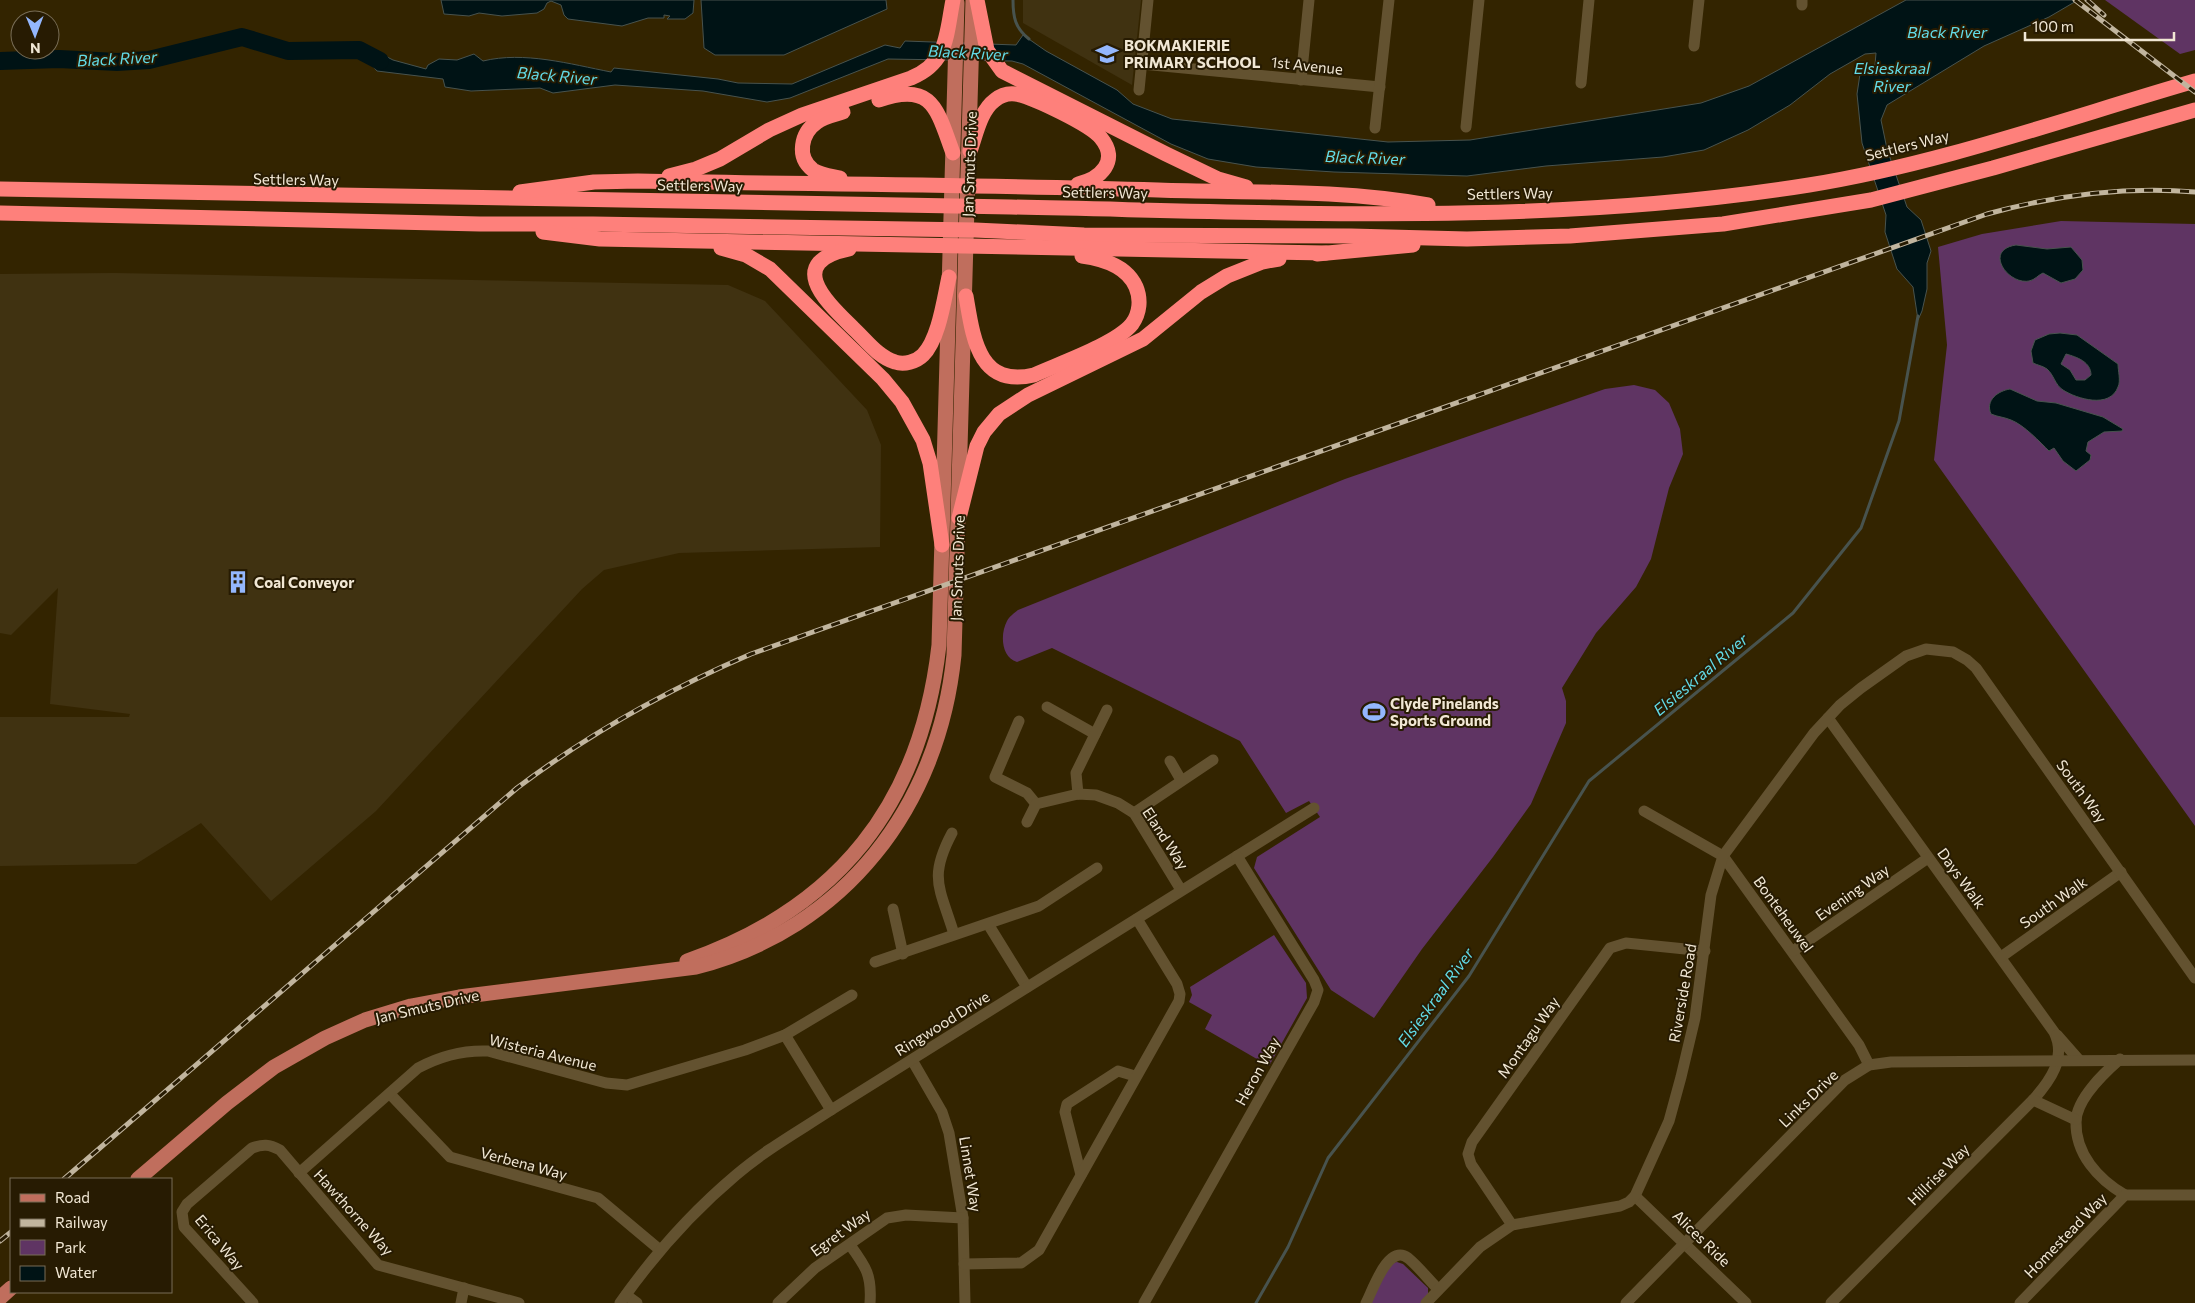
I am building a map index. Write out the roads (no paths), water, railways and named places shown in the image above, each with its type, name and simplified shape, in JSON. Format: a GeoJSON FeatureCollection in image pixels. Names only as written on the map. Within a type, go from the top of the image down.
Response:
{"type":"FeatureCollection","features":[{"type":"Feature","properties":{"kind":"highway"},"geometry":{"type":"LineString","coordinates":[[638,181],[696,169],[720,159],[784,122],[911,78],[927,70],[936,62],[951,37],[953,0]]}},
{"type":"Feature","properties":{"kind":"highway"},"geometry":{"type":"LineString","coordinates":[[975,0],[978,38],[997,66],[1027,85],[1210,175],[1229,182],[1279,194]]}},
{"type":"Feature","properties":{"kind":"highway","name":"Settlers Way"},"geometry":{"type":"LineString","coordinates":[[0,189],[461,200],[1355,213],[1569,210],[1761,192],[1864,174],[2001,139],[2195,81]]}},
{"type":"Feature","properties":{"kind":"highway"},"geometry":{"type":"LineString","coordinates":[[884,184],[829,176],[814,170],[802,153],[803,140],[809,129],[829,117],[891,96],[909,93],[924,98],[935,109],[953,160]]}},
{"type":"Feature","properties":{"kind":"highway"},"geometry":{"type":"LineString","coordinates":[[970,151],[983,117],[991,103],[1008,94],[1029,97],[1091,129],[1102,139],[1108,150],[1106,165],[1098,177],[1079,184],[1056,187]]}},
{"type":"Feature","properties":{"kind":"highway"},"geometry":{"type":"LineString","coordinates":[[0,213],[1084,235],[1351,236],[1467,239],[1570,236],[1723,224],[1871,200],[2190,111]]}},
{"type":"Feature","properties":{"kind":"highway"},"geometry":{"type":"LineString","coordinates":[[461,200],[594,182],[638,181],[1056,187],[1279,194],[1398,200],[1461,211]]}},
{"type":"Feature","properties":{"kind":"highway"},"geometry":{"type":"LineString","coordinates":[[480,224],[600,239],[1326,253]]}},
{"type":"Feature","properties":{"kind":"highway"},"geometry":{"type":"LineString","coordinates":[[959,518],[977,446],[988,426],[1009,406],[1138,342],[1201,292],[1237,271],[1262,262],[1326,253],[1467,239]]}},
{"type":"Feature","properties":{"kind":"highway"},"geometry":{"type":"LineString","coordinates":[[690,241],[746,255],[770,269],[894,391],[909,413],[926,450],[932,472],[942,545]]}},
{"type":"Feature","properties":{"kind":"highway"},"geometry":{"type":"LineString","coordinates":[[865,245],[826,256],[818,267],[816,286],[829,304],[877,351],[893,362],[913,361],[922,357],[928,349],[936,330],[949,271]]}},
{"type":"Feature","properties":{"kind":"highway"},"geometry":{"type":"LineString","coordinates":[[966,296],[975,343],[983,359],[993,370],[1007,377],[1034,376],[1112,339],[1133,322],[1139,309],[1138,290],[1122,269],[1094,258],[1022,248]]}},
{"type":"Feature","properties":{"kind":"main road","name":"Jan Smuts Drive"},"geometry":{"type":"LineString","coordinates":[[139,1178],[227,1103],[274,1067],[325,1038],[365,1020],[411,1006],[459,996],[696,967],[752,949],[798,925],[824,906],[872,858],[890,834],[907,806],[936,742],[950,688],[958,572],[968,167],[970,151],[964,70],[951,37],[957,0]]}},
{"type":"Feature","properties":{"kind":"main road","name":"Jan Smuts Drive"},"geometry":{"type":"LineString","coordinates":[[647,972],[688,960],[725,946],[773,923],[818,890],[859,848],[898,790],[921,735],[934,683],[940,616],[953,160],[964,70],[978,38]]}},
{"type":"Feature","properties":{"kind":"main road"},"geometry":{"type":"LineString","coordinates":[[0,1298],[10,1289]]}},
{"type":"Feature","properties":{"kind":"street"},"geometry":{"type":"LineString","coordinates":[[1139,90],[1148,0]]}},
{"type":"Feature","properties":{"kind":"street"},"geometry":{"type":"LineString","coordinates":[[1301,80],[1310,0]]}},
{"type":"Feature","properties":{"kind":"street"},"geometry":{"type":"LineString","coordinates":[[1375,128],[1389,0]]}},
{"type":"Feature","properties":{"kind":"street"},"geometry":{"type":"LineString","coordinates":[[1466,127],[1479,0]]}},
{"type":"Feature","properties":{"kind":"street"},"geometry":{"type":"LineString","coordinates":[[1581,83],[1589,0]]}},
{"type":"Feature","properties":{"kind":"street"},"geometry":{"type":"LineString","coordinates":[[1694,46],[1698,0]]}},
{"type":"Feature","properties":{"kind":"street","name":"1st Avenue"},"geometry":{"type":"LineString","coordinates":[[1142,64],[1380,88]]}},
{"type":"Feature","properties":{"kind":"street","name":"Riverside Road"},"geometry":{"type":"LineString","coordinates":[[1636,1196],[1668,1121],[1681,1077],[1694,1018],[1705,952],[1711,895],[1723,856],[1814,733],[1828,718],[1861,688],[1906,656],[1926,649]]}},
{"type":"Feature","properties":{"kind":"street","name":"South Way"},"geometry":{"type":"LineString","coordinates":[[1926,649],[1953,652],[1976,668],[2195,978]]}},
{"type":"Feature","properties":{"kind":"street"},"geometry":{"type":"LineString","coordinates":[[1047,707],[1095,734]]}},
{"type":"Feature","properties":{"kind":"street"},"geometry":{"type":"LineString","coordinates":[[1078,794],[1076,773],[1107,710]]}},
{"type":"Feature","properties":{"kind":"street","name":"Days Walk"},"geometry":{"type":"LineString","coordinates":[[1828,718],[2054,1032],[2058,1041],[2057,1061]]}},
{"type":"Feature","properties":{"kind":"street"},"geometry":{"type":"LineString","coordinates":[[1019,721],[995,777],[1027,793],[1036,804],[1027,822]]}},
{"type":"Feature","properties":{"kind":"street"},"geometry":{"type":"LineString","coordinates":[[1170,760],[1181,780]]}},
{"type":"Feature","properties":{"kind":"street"},"geometry":{"type":"LineString","coordinates":[[1134,813],[1213,760]]}},
{"type":"Feature","properties":{"kind":"street","name":"Eland Way"},"geometry":{"type":"LineString","coordinates":[[1036,804],[1078,794],[1096,795],[1118,803],[1134,813],[1182,890]]}},
{"type":"Feature","properties":{"kind":"street","name":"Ringwood Drive"},"geometry":{"type":"LineString","coordinates":[[623,1299],[660,1250],[736,1175],[831,1110],[1314,808]]}},
{"type":"Feature","properties":{"kind":"street","name":"Bonteheuwel"},"geometry":{"type":"LineString","coordinates":[[1644,811],[1723,856],[1859,1044],[1869,1065]]}},
{"type":"Feature","properties":{"kind":"street"},"geometry":{"type":"LineString","coordinates":[[952,833],[940,856],[936,878],[954,934]]}},
{"type":"Feature","properties":{"kind":"street","name":"Heron Way"},"geometry":{"type":"LineString","coordinates":[[1144,1303],[1314,1002],[1318,990],[1314,980],[1237,856]]}},
{"type":"Feature","properties":{"kind":"street","name":"Evening Way"},"geometry":{"type":"LineString","coordinates":[[1793,951],[1928,858]]}},
{"type":"Feature","properties":{"kind":"street"},"geometry":{"type":"LineString","coordinates":[[876,962],[1039,906],[1097,868]]}},
{"type":"Feature","properties":{"kind":"street","name":"South Walk"},"geometry":{"type":"LineString","coordinates":[[2001,957],[2121,872]]}},
{"type":"Feature","properties":{"kind":"street"},"geometry":{"type":"LineString","coordinates":[[893,909],[903,954]]}},
{"type":"Feature","properties":{"kind":"street"},"geometry":{"type":"LineString","coordinates":[[964,1264],[1021,1263],[1039,1250],[1174,1011],[1180,994],[1177,984],[1137,919]]}},
{"type":"Feature","properties":{"kind":"street"},"geometry":{"type":"LineString","coordinates":[[988,924],[1027,987]]}},
{"type":"Feature","properties":{"kind":"street","name":"Montagu Way"},"geometry":{"type":"LineString","coordinates":[[1512,1225],[1469,1160],[1469,1148],[1483,1126],[1610,948],[1626,943],[1705,952]]}},
{"type":"Feature","properties":{"kind":"street","name":"Wisteria Avenue"},"geometry":{"type":"LineString","coordinates":[[299,1173],[418,1068],[434,1059],[470,1051],[488,1051],[606,1083],[627,1085],[728,1056],[785,1035],[852,995]]}},
{"type":"Feature","properties":{"kind":"street"},"geometry":{"type":"LineString","coordinates":[[2054,1032],[2079,1060]]}},
{"type":"Feature","properties":{"kind":"street"},"geometry":{"type":"LineString","coordinates":[[785,1035],[831,1110]]}},
{"type":"Feature","properties":{"kind":"street"},"geometry":{"type":"LineString","coordinates":[[2120,1059],[2099,1078],[2088,1093],[2076,1120],[2086,1159],[2095,1172],[2108,1185],[2125,1195]]}},
{"type":"Feature","properties":{"kind":"street","name":"Linnet Way"},"geometry":{"type":"LineString","coordinates":[[912,1060],[942,1112],[949,1133],[963,1218],[965,1303]]}},
{"type":"Feature","properties":{"kind":"street","name":"Links Drive"},"geometry":{"type":"LineString","coordinates":[[1626,1303],[1684,1241],[1845,1080],[1869,1065],[1891,1062],[2195,1060]]}},
{"type":"Feature","properties":{"kind":"street","name":"Hillrise Way"},"geometry":{"type":"LineString","coordinates":[[1830,1303],[2034,1100],[2048,1083],[2057,1061]]}},
{"type":"Feature","properties":{"kind":"street"},"geometry":{"type":"LineString","coordinates":[[1081,1176],[1065,1112],[1066,1104],[1118,1071],[1136,1076]]}},
{"type":"Feature","properties":{"kind":"street","name":"Verbena Way"},"geometry":{"type":"LineString","coordinates":[[390,1094],[450,1157],[598,1198],[660,1250]]}},
{"type":"Feature","properties":{"kind":"street"},"geometry":{"type":"LineString","coordinates":[[2034,1100],[2076,1120]]}},
{"type":"Feature","properties":{"kind":"street","name":"Hawthorne Way"},"geometry":{"type":"LineString","coordinates":[[264,1144],[280,1150],[378,1265],[519,1303]]}},
{"type":"Feature","properties":{"kind":"street","name":"Erica Way"},"geometry":{"type":"LineString","coordinates":[[253,1303],[184,1226],[181,1219],[186,1204],[252,1148],[264,1144]]}},
{"type":"Feature","properties":{"kind":"street","name":"Homestead Way"},"geometry":{"type":"LineString","coordinates":[[2020,1303],[2125,1195],[2195,1194]]}},
{"type":"Feature","properties":{"kind":"street"},"geometry":{"type":"LineString","coordinates":[[1426,1303],[1480,1247],[1512,1225],[1620,1206],[1636,1196]]}},
{"type":"Feature","properties":{"kind":"street","name":"Alices Ride"},"geometry":{"type":"LineString","coordinates":[[1636,1196],[1746,1303]]}},
{"type":"Feature","properties":{"kind":"street","name":"Egret Way"},"geometry":{"type":"LineString","coordinates":[[778,1303],[815,1268],[879,1222],[896,1216],[963,1218]]}},
{"type":"Feature","properties":{"kind":"street"},"geometry":{"type":"LineString","coordinates":[[850,1244],[867,1268],[871,1282],[870,1303]]}},
{"type":"Feature","properties":{"kind":"street"},"geometry":{"type":"LineString","coordinates":[[1366,1303],[1386,1264],[1392,1257],[1399,1255],[1407,1257],[1438,1289]]}},
{"type":"Feature","properties":{"kind":"street"},"geometry":{"type":"LineString","coordinates":[[460,1303],[464,1288]]}},
{"type":"Feature","properties":{"kind":"street"},"geometry":{"type":"LineString","coordinates":[[623,1299],[637,1303]]}},
{"type":"Feature","properties":{"kind":"water"},"geometry":{"type":"Polygon","coordinates":[[[441,0],[694,0],[693,13],[685,19],[667,19],[670,16],[664,15],[664,18],[648,18],[622,26],[568,19],[564,15],[561,5],[551,1],[547,3],[544,9],[537,13],[502,16],[479,13],[469,16],[444,14],[441,0]]]}},
{"type":"Feature","properties":{"kind":"water"},"geometry":{"type":"Polygon","coordinates":[[[701,0],[886,0],[887,9],[784,55],[715,55],[704,48],[701,0]]]}},
{"type":"Feature","properties":{"kind":"water","name":"Black River"},"geometry":{"type":"Polygon","coordinates":[[[1906,0],[2078,0],[2049,17],[1984,46],[1887,105],[1881,120],[1887,149],[1907,207],[1921,220],[1931,251],[1927,263],[1927,289],[1918,320],[1913,287],[1897,269],[1885,232],[1886,215],[1862,143],[1857,94],[1860,74],[1875,65],[1876,53],[1865,54],[1830,74],[1790,105],[1748,130],[1704,150],[1663,157],[1546,166],[1467,176],[1334,172],[1256,167],[1208,159],[1171,144],[1023,64],[1012,61],[888,59],[790,98],[767,102],[703,91],[615,85],[553,93],[540,88],[471,91],[445,87],[443,79],[377,71],[359,50],[366,46],[393,60],[426,69],[428,65],[439,59],[457,60],[474,54],[483,61],[515,57],[531,58],[563,62],[611,72],[614,68],[718,79],[738,83],[792,84],[885,45],[900,48],[905,41],[1016,45],[1023,35],[1046,51],[1117,90],[1133,104],[1172,119],[1388,142],[1470,140],[1701,103],[1749,86],[1906,0]]]}},
{"type":"Feature","properties":{"kind":"water"},"geometry":{"type":"Polygon","coordinates":[[[2016,245],[2047,249],[2071,247],[2082,260],[2083,270],[2075,279],[2061,283],[2043,273],[2029,281],[2021,281],[2007,273],[2000,260],[2001,253],[2006,248],[2016,245]]]}},
{"type":"Feature","properties":{"kind":"water"},"geometry":{"type":"Polygon","coordinates":[[[2049,334],[2077,335],[2118,364],[2119,382],[2114,394],[2101,400],[2084,399],[2060,388],[2047,369],[2033,363],[2031,351],[2035,340],[2049,334]],[[2066,354],[2061,364],[2070,370],[2076,380],[2085,380],[2091,375],[2086,363],[2066,354]]]}},
{"type":"Feature","properties":{"kind":"water"},"geometry":{"type":"Polygon","coordinates":[[[2010,389],[2037,401],[2056,403],[2103,417],[2123,429],[2122,431],[2104,432],[2088,442],[2086,451],[2091,455],[2090,460],[2076,471],[2063,461],[2054,448],[2049,451],[2021,426],[2011,420],[1991,414],[1991,400],[1997,394],[2010,389]]]}},
{"type":"Feature","properties":{"kind":"waterway"},"geometry":{"type":"LineString","coordinates":[[1013,0],[1016,22],[1024,35],[1029,39]]}},
{"type":"Feature","properties":{"kind":"waterway","name":"Black River"},"geometry":{"type":"LineString","coordinates":[[0,61],[59,59],[117,62],[149,60],[242,37],[288,51],[359,50],[380,61]]}},
{"type":"Feature","properties":{"kind":"waterway","name":"Elsieskraal River"},"geometry":{"type":"LineString","coordinates":[[1256,1303],[1288,1247],[1328,1158],[1469,976],[1589,781],[1793,613],[1861,528],[1899,421],[1918,316]]}},
{"type":"Feature","properties":{"kind":"railway"},"geometry":{"type":"LineString","coordinates":[[2075,0],[2195,92]]}},
{"type":"Feature","properties":{"kind":"railway"},"geometry":{"type":"LineString","coordinates":[[2087,0],[2104,15]]}},
{"type":"Feature","properties":{"kind":"railway"},"geometry":{"type":"LineString","coordinates":[[65,1178],[517,788],[601,731],[689,682],[751,654],[1987,214],[2064,197],[2116,191],[2169,190],[2195,192]]}},
{"type":"Feature","properties":{"kind":"railway"},"geometry":{"type":"LineString","coordinates":[[0,1241],[10,1233]]}},
{"type":"Feature","properties":{"kind":"place","name":"BOKMAKIERIE PRIMARY SCHOOL"},"geometry":{"type":"Point","coordinates":[1107,54]}},
{"type":"Feature","properties":{"kind":"place","name":"Coal Conveyor"},"geometry":{"type":"Point","coordinates":[238,582]}},
{"type":"Feature","properties":{"kind":"place","name":"Clyde Pinelands Sports Ground"},"geometry":{"type":"Point","coordinates":[1374,712]}}]}
